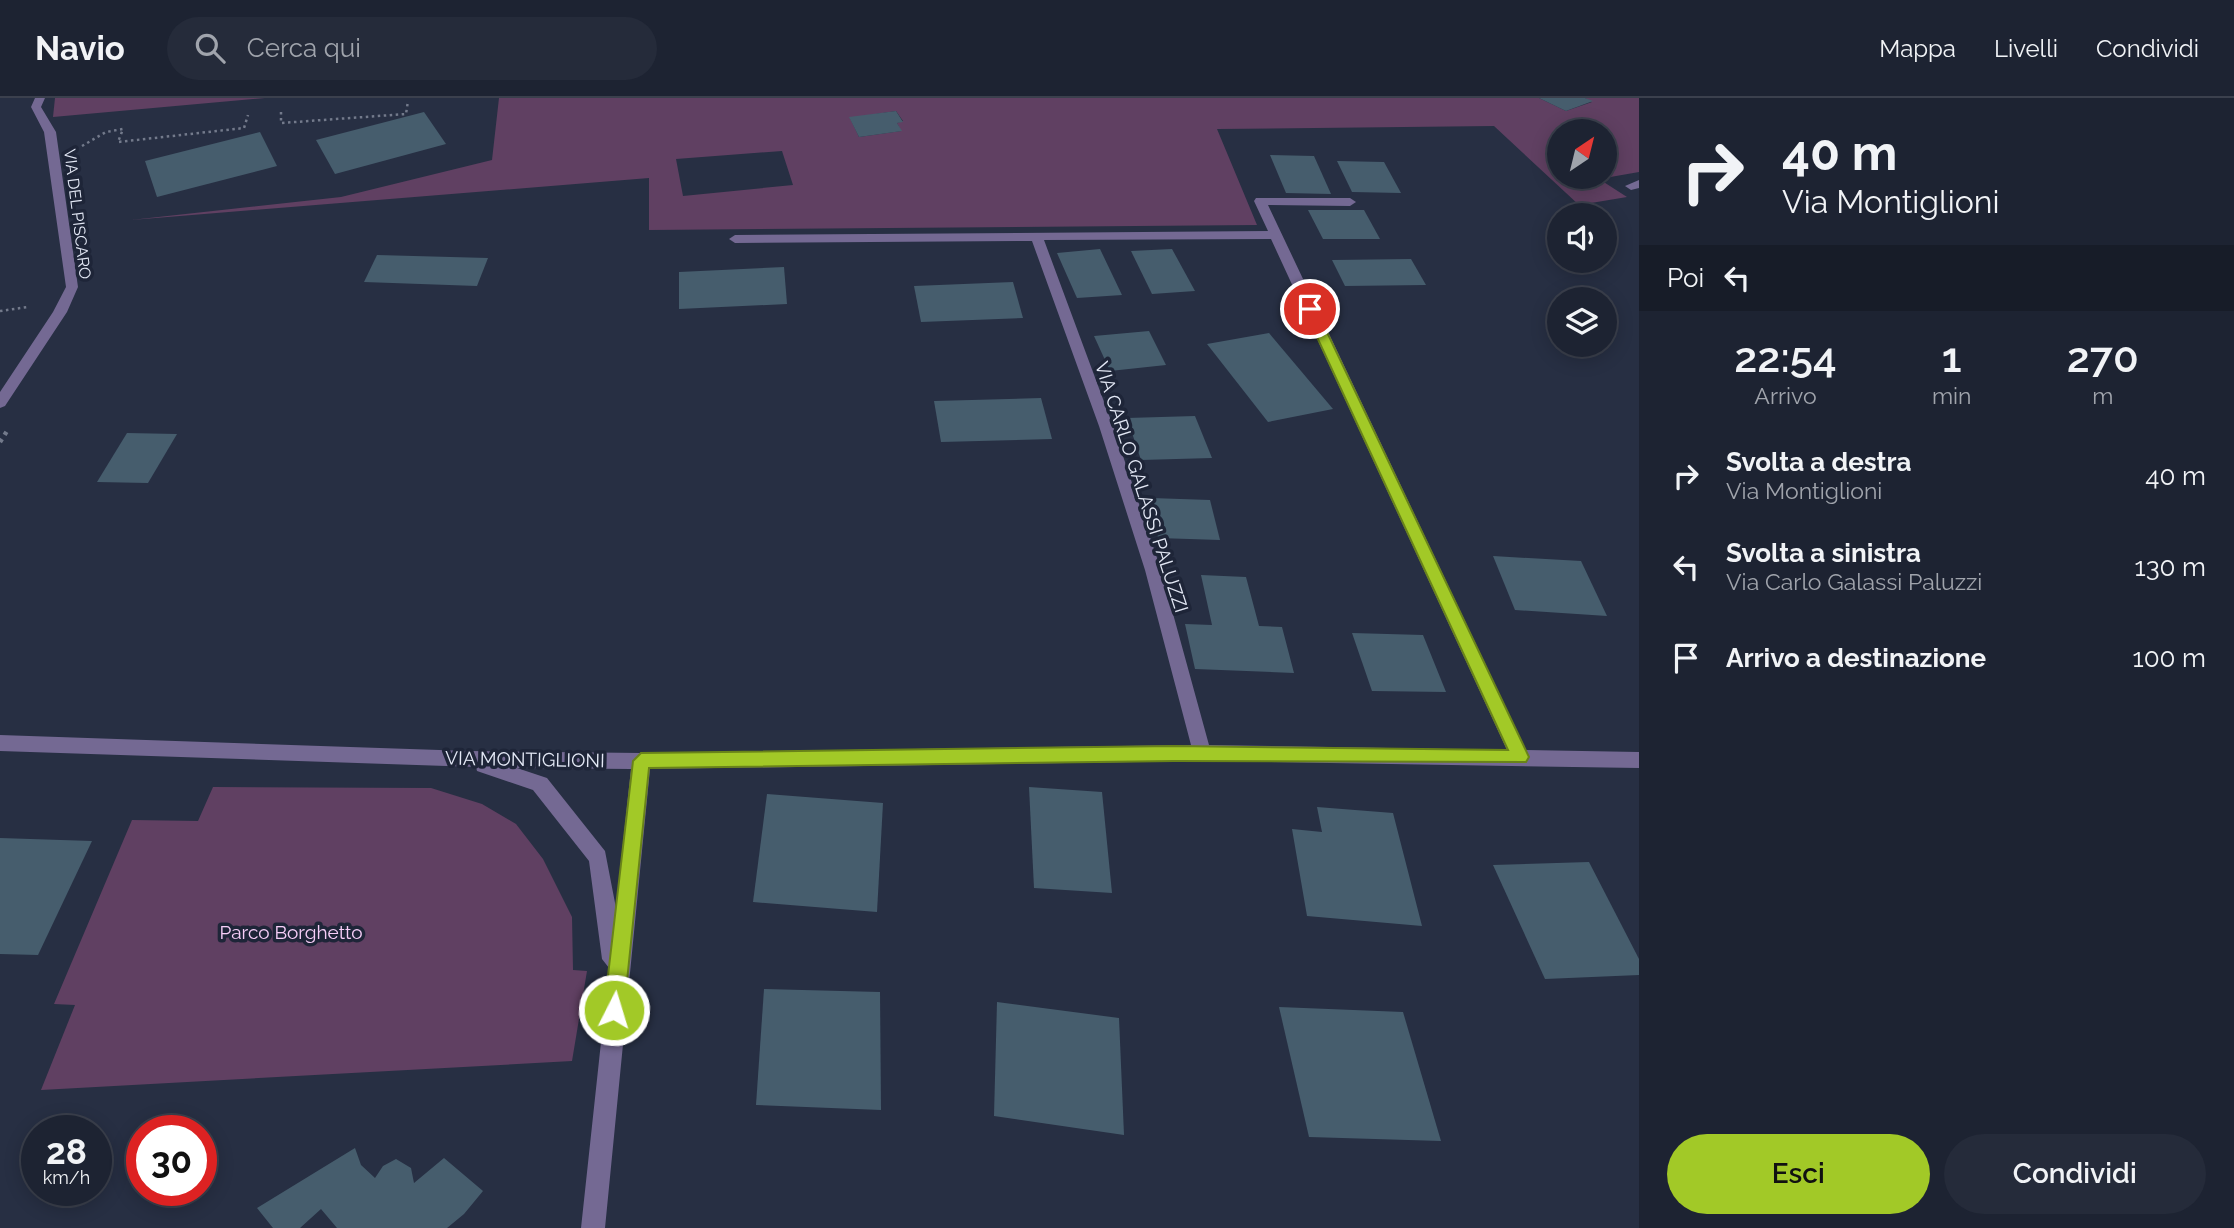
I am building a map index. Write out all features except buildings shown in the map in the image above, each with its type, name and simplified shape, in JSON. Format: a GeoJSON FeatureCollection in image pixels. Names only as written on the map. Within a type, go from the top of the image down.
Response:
{"type":"FeatureCollection","features":[{"type":"Feature","properties":{"kind":"street","name":"VIA DEL PISCARO"},"geometry":{"type":"LineString","coordinates":[[0,403],[60,312],[72,287],[50,132],[36,107],[40,98]]}},
{"type":"Feature","properties":{"kind":"street"},"geometry":{"type":"LineString","coordinates":[[1350,202],[1260,201],[1520,757]]}},
{"type":"Feature","properties":{"kind":"street","name":"VIA CARLO GALASSI PALUZZI"},"geometry":{"type":"LineString","coordinates":[[1036,235],[1106,426],[1144,544],[1202,753]]}},
{"type":"Feature","properties":{"kind":"street"},"geometry":{"type":"LineString","coordinates":[[735,239],[1275,235]]}},
{"type":"Feature","properties":{"kind":"street","name":"VIA MONTIGLIONI"},"geometry":{"type":"LineString","coordinates":[[0,743],[469,760],[641,761],[1202,753],[1639,760]]}},
{"type":"Feature","properties":{"kind":"street"},"geometry":{"type":"LineString","coordinates":[[469,760],[540,784],[598,858],[616,983]]}},
{"type":"Feature","properties":{"kind":"street"},"geometry":{"type":"LineString","coordinates":[[593,1228],[616,983],[641,761]]}},
{"type":"Feature","properties":{"kind":"path"},"geometry":{"type":"LineString","coordinates":[[281,112],[281,123],[406,114],[408,101]]}},
{"type":"Feature","properties":{"kind":"path"},"geometry":{"type":"LineString","coordinates":[[78,149],[106,132],[123,130],[118,142],[244,128],[248,115]]}},
{"type":"Feature","properties":{"kind":"path"},"geometry":{"type":"LineString","coordinates":[[0,311],[32,307]]}},
{"type":"Feature","properties":{"kind":"path"},"geometry":{"type":"LineString","coordinates":[[0,442],[14,420]]}},
{"type":"Feature","properties":{"kind":"green space"},"geometry":{"type":"Polygon","coordinates":[[[55,98],[265,98],[53,117],[55,98]]]}},
{"type":"Feature","properties":{"kind":"green space"},"geometry":{"type":"Polygon","coordinates":[[[499,98],[1539,98],[1566,111],[1592,102],[1585,98],[1639,98],[1639,172],[1617,176],[1617,119],[1547,119],[1547,175],[1494,126],[1217,129],[1257,225],[649,230],[649,178],[131,220],[341,197],[492,160],[499,98]],[[896,111],[850,118],[859,137],[901,131],[897,123],[903,121],[896,111]],[[782,151],[676,159],[683,196],[793,185],[782,151]]]}},
{"type":"Feature","properties":{"kind":"green space"},"geometry":{"type":"Polygon","coordinates":[[[1562,189],[1615,189],[1627,197],[1591,203],[1577,203],[1562,189]]]}},
{"type":"Feature","properties":{"kind":"green space","name":"Parco Borghetto"},"geometry":{"type":"Polygon","coordinates":[[[213,787],[431,788],[482,804],[516,824],[543,859],[572,917],[573,970],[587,971],[572,1061],[41,1090],[75,1005],[54,1004],[132,820],[198,821],[213,787]]]}},
{"type":"Feature","properties":{"kind":"route"},"geometry":{"type":"LineString","coordinates":[[614,1010],[641,761],[1174,753],[1520,757],[1310,309]]}}]}
